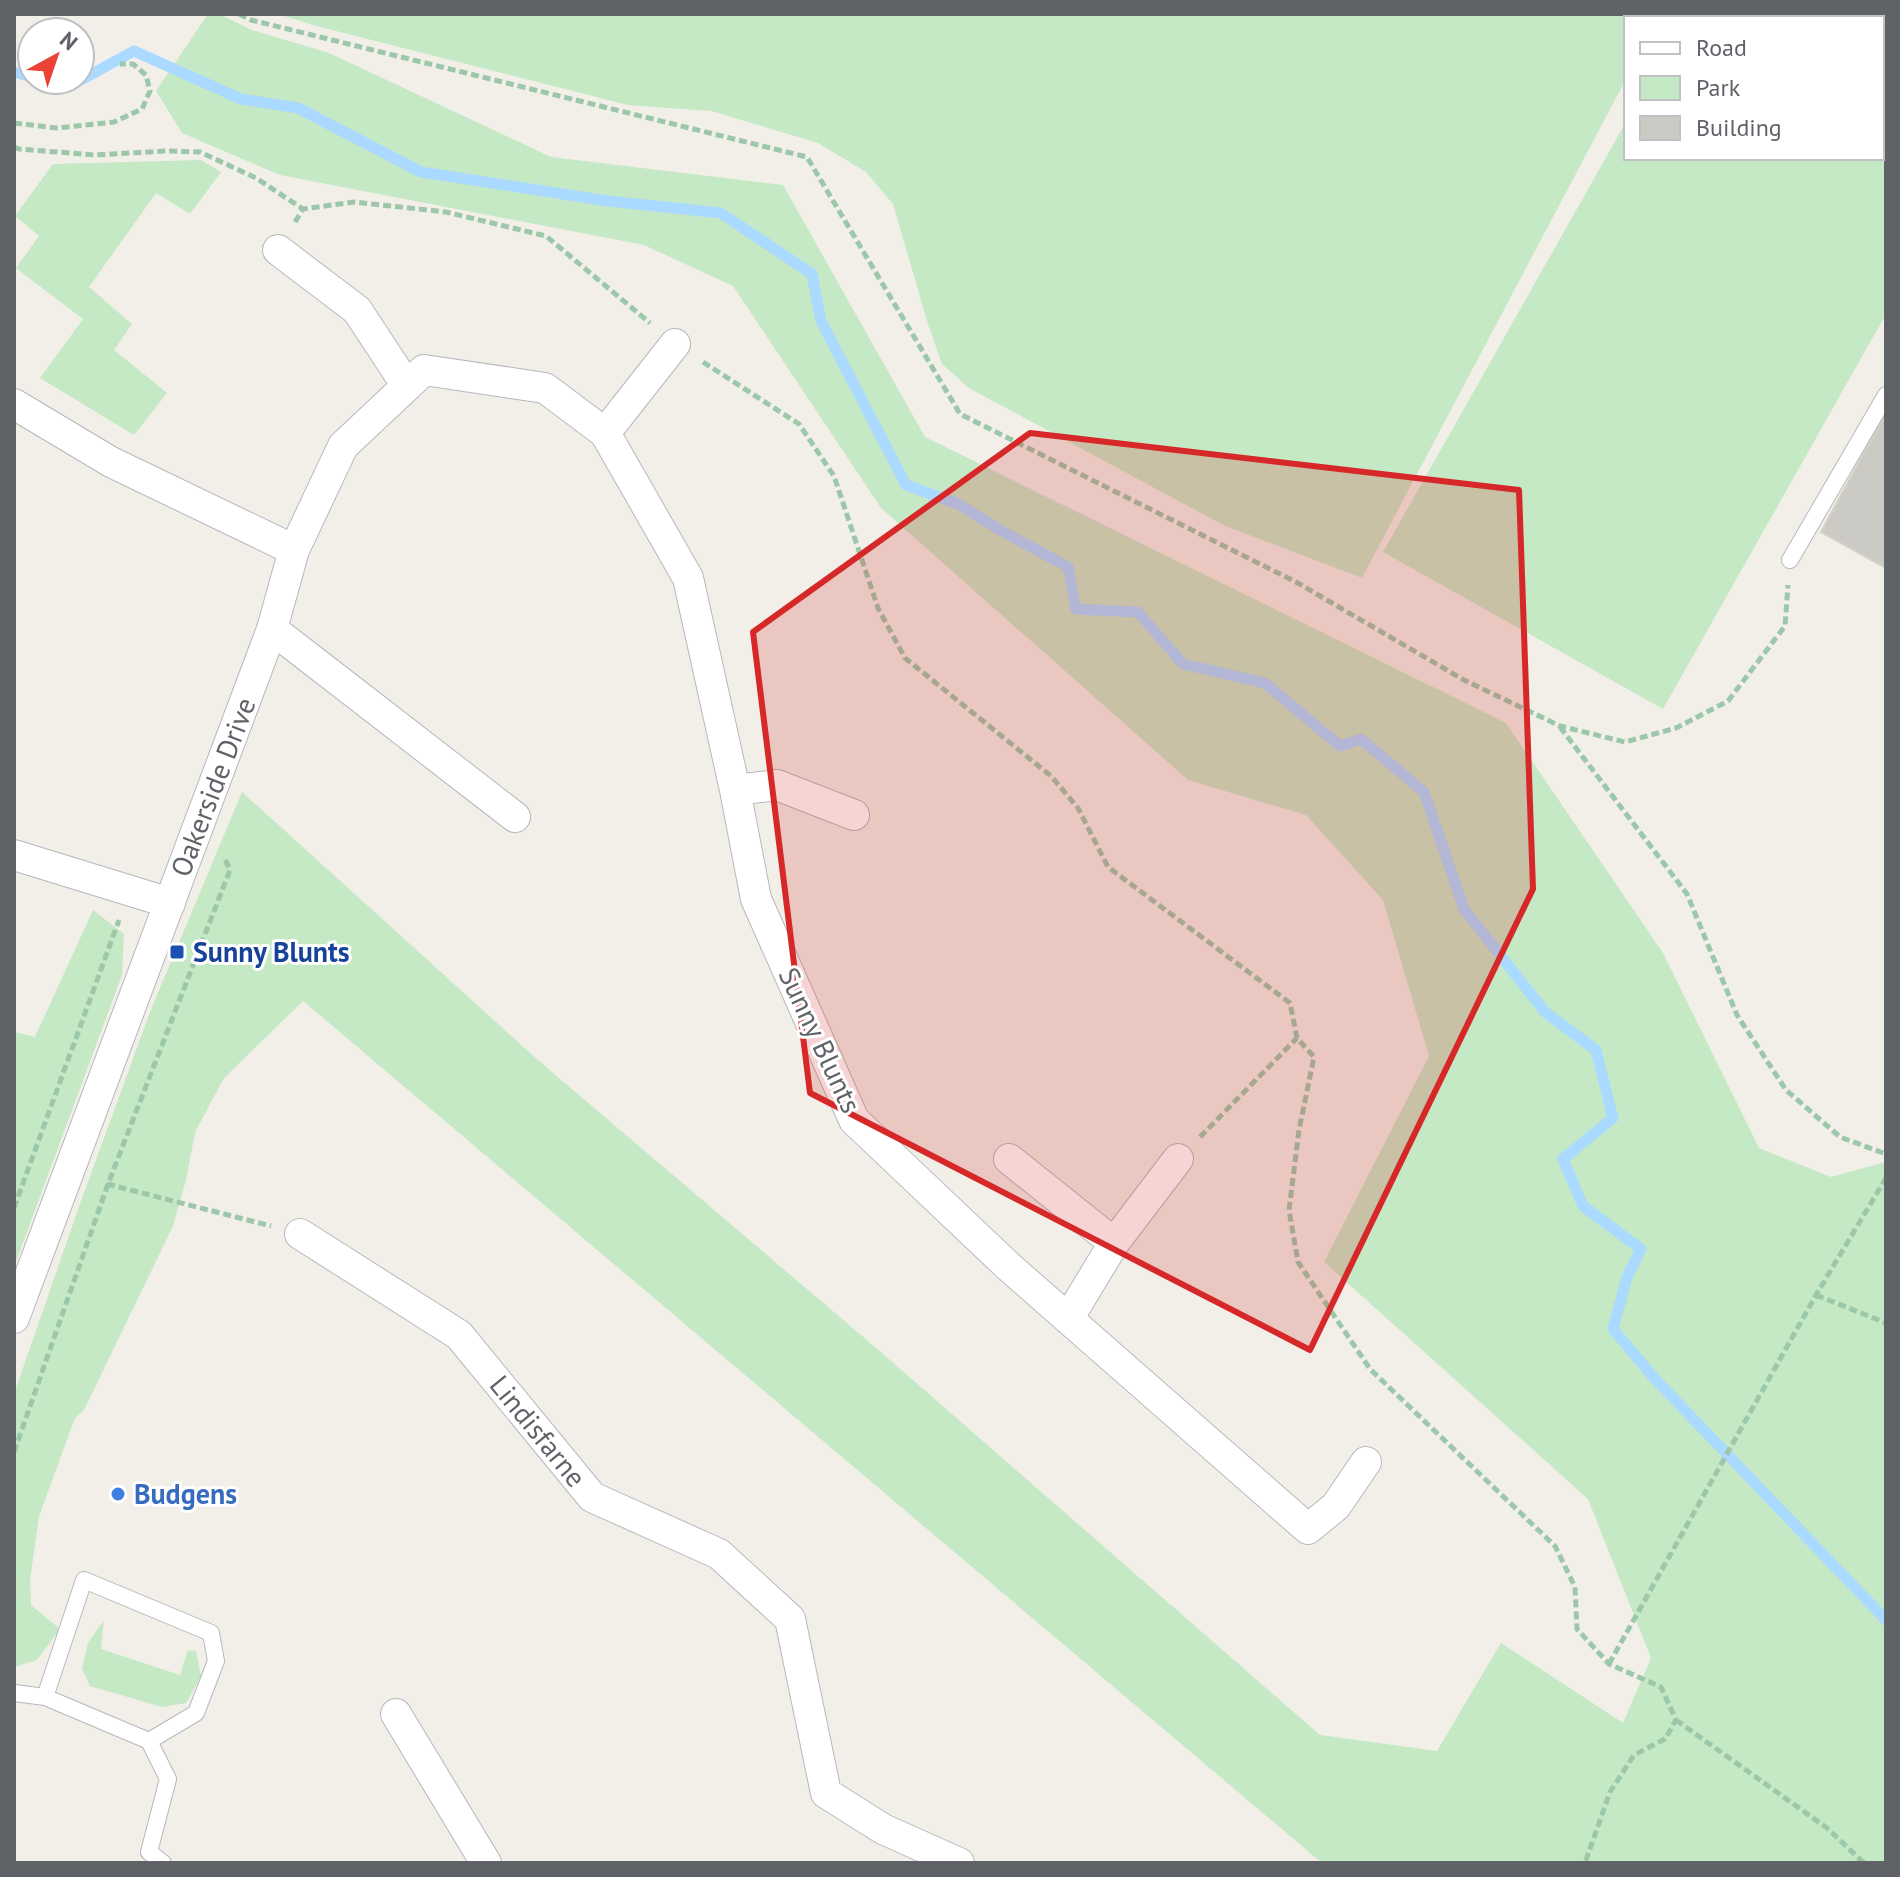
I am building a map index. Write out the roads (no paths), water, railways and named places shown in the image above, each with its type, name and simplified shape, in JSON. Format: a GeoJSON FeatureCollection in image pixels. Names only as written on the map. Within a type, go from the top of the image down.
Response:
{"type":"FeatureCollection","features":[{"type":"Feature","properties":{"kind":"street"},"geometry":{"type":"LineString","coordinates":[[278,250],[357,310],[407,386]]}},
{"type":"Feature","properties":{"kind":"street"},"geometry":{"type":"LineString","coordinates":[[605,433],[675,344]]}},
{"type":"Feature","properties":{"kind":"street","name":"Sunny Blunts"},"geometry":{"type":"LineString","coordinates":[[294,550],[343,446],[424,370],[545,388],[605,433],[688,578],[756,899],[854,1120],[1008,1266],[1308,1529],[1336,1506],[1366,1462]]}},
{"type":"Feature","properties":{"kind":"street"},"geometry":{"type":"LineString","coordinates":[[14,404],[111,462],[294,550]]}},
{"type":"Feature","properties":{"kind":"street","name":"Oakerside Drive"},"geometry":{"type":"LineString","coordinates":[[14,1318],[272,629],[294,550]]}},
{"type":"Feature","properties":{"kind":"street"},"geometry":{"type":"LineString","coordinates":[[272,629],[515,817]]}},
{"type":"Feature","properties":{"kind":"street"},"geometry":{"type":"LineString","coordinates":[[735,790],[777,785],[854,815]]}},
{"type":"Feature","properties":{"kind":"street"},"geometry":{"type":"LineString","coordinates":[[14,855],[170,903]]}},
{"type":"Feature","properties":{"kind":"street"},"geometry":{"type":"LineString","coordinates":[[1009,1159],[1114,1243]]}},
{"type":"Feature","properties":{"kind":"street"},"geometry":{"type":"LineString","coordinates":[[1068,1319],[1114,1243],[1178,1159]]}},
{"type":"Feature","properties":{"kind":"street","name":"Lindisfarne"},"geometry":{"type":"LineString","coordinates":[[300,1234],[459,1335],[592,1497],[719,1554],[790,1619],[826,1793],[883,1829],[959,1863]]}},
{"type":"Feature","properties":{"kind":"street"},"geometry":{"type":"LineString","coordinates":[[396,1714],[486,1863]]}},
{"type":"Feature","properties":{"kind":"lane"},"geometry":{"type":"LineString","coordinates":[[1790,560],[1886,395]]}},
{"type":"Feature","properties":{"kind":"lane"},"geometry":{"type":"LineString","coordinates":[[45,1697],[84,1580],[211,1633],[216,1661],[196,1713],[149,1741]]}},
{"type":"Feature","properties":{"kind":"lane"},"geometry":{"type":"LineString","coordinates":[[14,1693],[45,1697],[149,1741],[168,1779],[149,1852],[163,1863]]}},
{"type":"Feature","properties":{"kind":"waterway"},"geometry":{"type":"LineString","coordinates":[[96,72],[134,51],[241,99],[298,108],[421,172],[608,201],[721,213],[812,274],[821,321],[906,485],[958,504],[1068,567],[1076,609],[1138,612],[1183,664],[1265,683],[1340,746],[1361,739],[1424,792],[1464,909],[1545,1012],[1596,1050],[1613,1118],[1563,1159],[1583,1206],[1641,1249],[1627,1277],[1613,1329],[1655,1379],[1886,1620]]}},
{"type":"Feature","properties":{"kind":"place","name":"Sunny Blunts"},"geometry":{"type":"Point","coordinates":[177,952]}},
{"type":"Feature","properties":{"kind":"place","name":"Budgens"},"geometry":{"type":"Point","coordinates":[118,1494]}}]}
